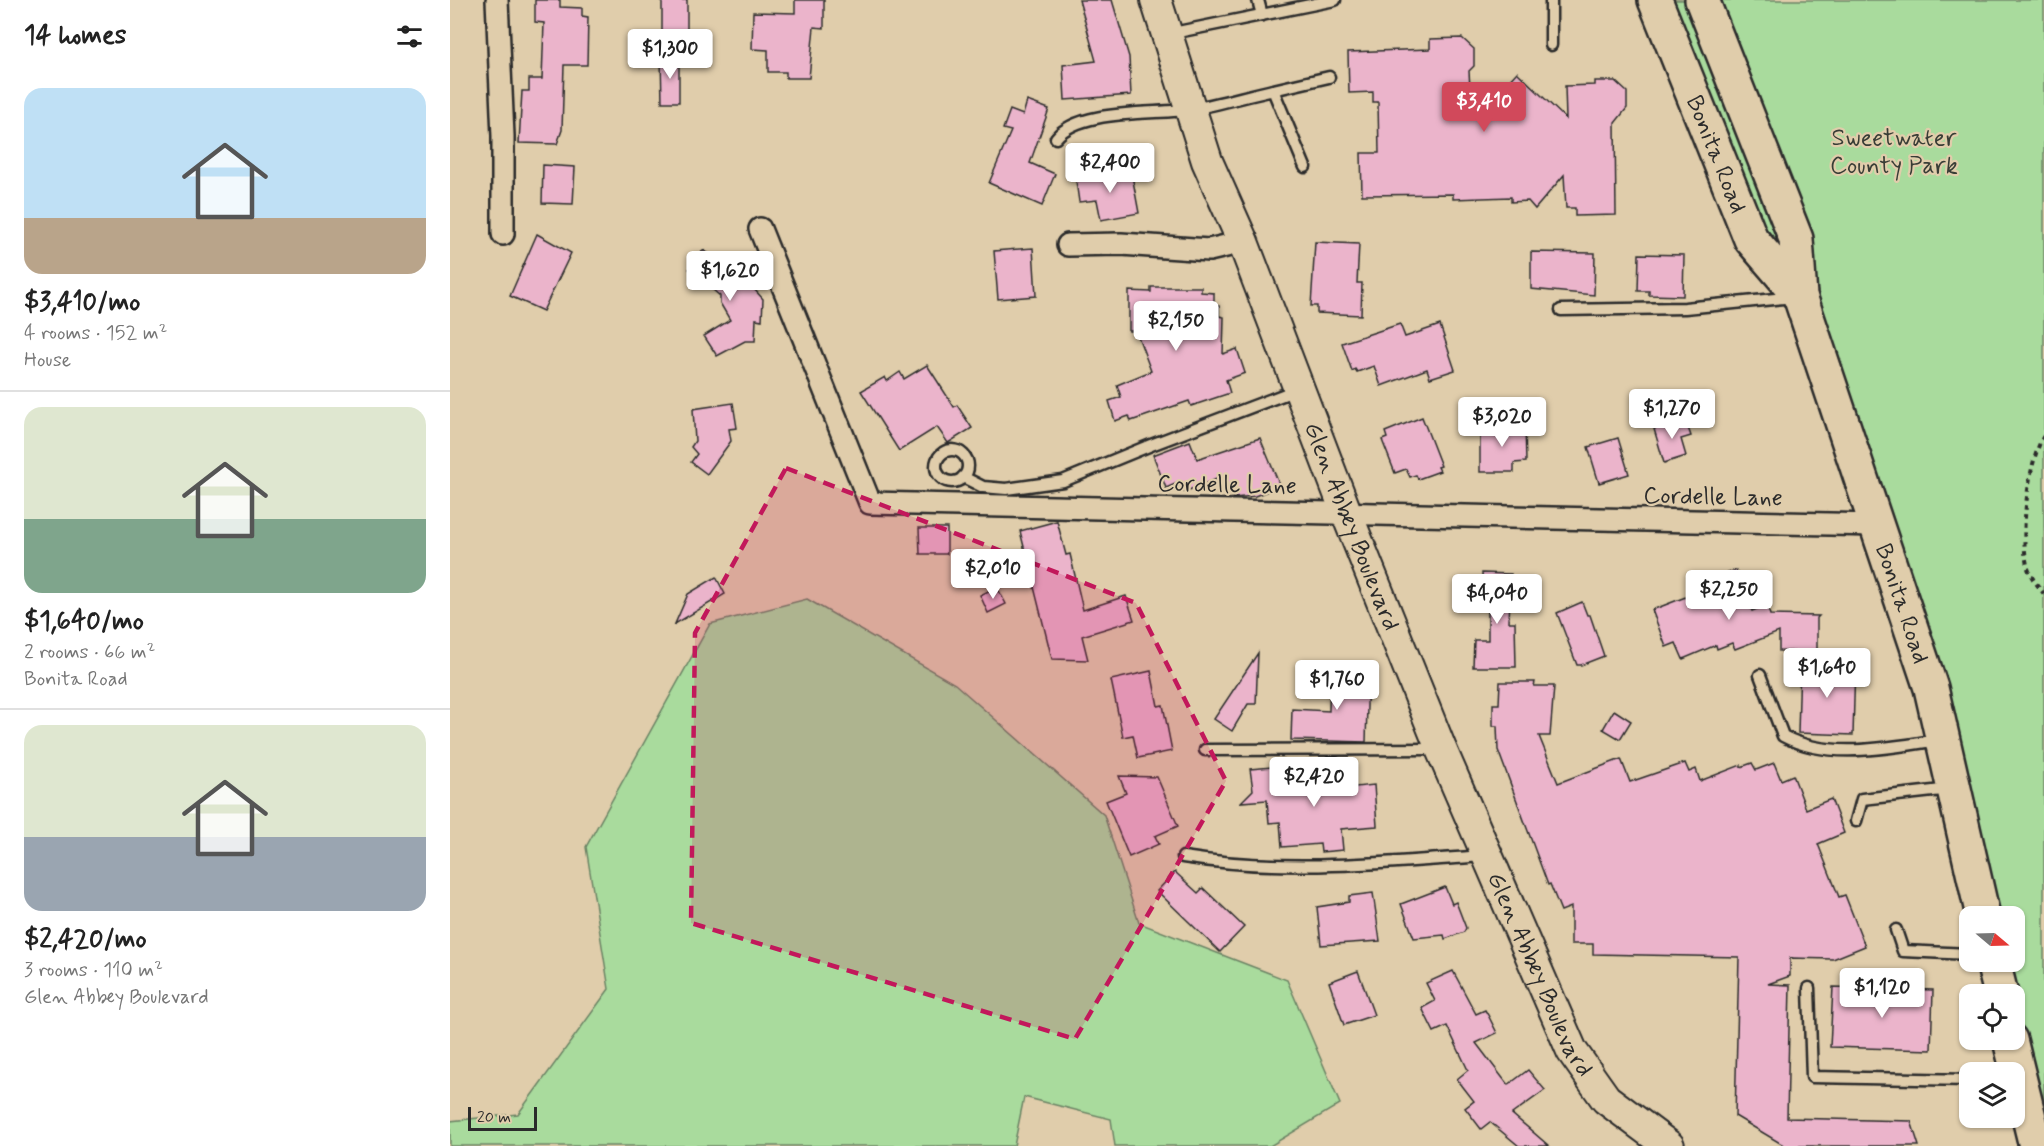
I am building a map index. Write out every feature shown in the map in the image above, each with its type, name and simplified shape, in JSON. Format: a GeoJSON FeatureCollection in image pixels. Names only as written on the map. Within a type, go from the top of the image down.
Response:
{"type":"FeatureCollection","features":[{"type":"Feature","properties":{"kind":"main road","name":"Bonita Road"},"geometry":{"type":"LineString","coordinates":[[1655,0],[1750,239],[1800,296]]}},
{"type":"Feature","properties":{"kind":"main road","name":"Bonita Road"},"geometry":{"type":"LineString","coordinates":[[1702,0],[1796,240],[1800,296],[1931,688],[1981,906]]}},
{"type":"Feature","properties":{"kind":"main road"},"geometry":{"type":"LineString","coordinates":[[2025,1108],[2036,1146]]}},
{"type":"Feature","properties":{"kind":"street"},"geometry":{"type":"LineString","coordinates":[[497,0],[503,136],[503,234]]}},
{"type":"Feature","properties":{"kind":"street","name":"Glen Abbey Boulevard"},"geometry":{"type":"LineString","coordinates":[[1156,0],[1207,161],[1243,242],[1346,512],[1441,749],[1572,1051],[1606,1100],[1669,1146]]}},
{"type":"Feature","properties":{"kind":"street","name":"Cordelle Lane"},"geometry":{"type":"LineString","coordinates":[[760,229],[870,503],[1877,525]]}},
{"type":"Feature","properties":{"kind":"street"},"geometry":{"type":"LineString","coordinates":[[1068,245],[1121,244],[1209,250],[1243,242]]}},
{"type":"Feature","properties":{"kind":"lane"},"geometry":{"type":"LineString","coordinates":[[1258,0],[1262,15]]}},
{"type":"Feature","properties":{"kind":"lane"},"geometry":{"type":"LineString","coordinates":[[1167,35],[1315,2],[1335,0]]}},
{"type":"Feature","properties":{"kind":"lane"},"geometry":{"type":"LineString","coordinates":[[1551,0],[1551,45]]}},
{"type":"Feature","properties":{"kind":"lane"},"geometry":{"type":"LineString","coordinates":[[1056,138],[1063,129],[1093,119],[1191,109],[1329,77]]}},
{"type":"Feature","properties":{"kind":"lane"},"geometry":{"type":"LineString","coordinates":[[1273,90],[1305,167]]}},
{"type":"Feature","properties":{"kind":"lane"},"geometry":{"type":"LineString","coordinates":[[1561,310],[1685,308],[1800,296]]}},
{"type":"Feature","properties":{"kind":"lane"},"geometry":{"type":"LineString","coordinates":[[963,477],[983,487],[1006,489],[1063,481],[1150,444],[1300,389]]}},
{"type":"Feature","properties":{"kind":"lane"},"geometry":{"type":"LineString","coordinates":[[1760,675],[1783,736],[1797,744],[1824,750],[1882,748],[1943,739]]}},
{"type":"Feature","properties":{"kind":"lane"},"geometry":{"type":"LineString","coordinates":[[1205,750],[1441,749]]}},
{"type":"Feature","properties":{"kind":"lane"},"geometry":{"type":"LineString","coordinates":[[1856,821],[1862,799],[1954,789]]}},
{"type":"Feature","properties":{"kind":"lane"},"geometry":{"type":"LineString","coordinates":[[1183,856],[1221,863],[1366,865],[1488,856]]}},
{"type":"Feature","properties":{"kind":"lane"},"geometry":{"type":"LineString","coordinates":[[1896,930],[1903,951],[1959,954]]}},
{"type":"Feature","properties":{"kind":"lane"},"geometry":{"type":"LineString","coordinates":[[1809,988],[1812,1077],[1959,1080]]}},
{"type":"Feature","properties":{"kind":"path"},"geometry":{"type":"LineString","coordinates":[[2044,436],[2039,443],[2032,470],[2024,519],[2028,570],[2044,594]]}},
{"type":"Feature","properties":{"kind":"highlighted area"},"geometry":{"type":"Polygon","coordinates":[[[786,468],[1136,603],[1226,781],[1075,1039],[691,923],[695,633],[786,468]]]}},
{"type":"Feature","properties":{"kind":"green space","name":"Sweetwater County Park"},"geometry":{"type":"Polygon","coordinates":[[[1671,0],[2044,0],[2044,1146],[2025,1079],[2025,1062],[2020,1062],[2017,1050],[2025,1050],[2025,984],[2007,984],[2000,972],[2025,972],[2025,906],[1980,906],[1878,524],[1671,0]]]}},
{"type":"Feature","properties":{"kind":"green space"},"geometry":{"type":"Polygon","coordinates":[[[807,599],[955,684],[1104,815],[1139,923],[1287,980],[1340,1104],[1270,1146],[1115,1146],[1111,1119],[1024,1097],[1014,1146],[450,1146],[450,1121],[518,1114],[609,989],[586,847],[710,624],[807,599]]]}},
{"type":"Feature","properties":{"kind":"building"},"geometry":{"type":"Polygon","coordinates":[[[535,0],[560,0],[560,7],[582,8],[582,16],[588,17],[587,65],[564,65],[562,130],[557,144],[519,143],[522,91],[529,91],[529,79],[542,79],[544,23],[535,22],[535,0]]]}},
{"type":"Feature","properties":{"kind":"building"},"geometry":{"type":"Polygon","coordinates":[[[662,0],[687,0],[687,42],[662,42],[662,0]]]}},
{"type":"Feature","properties":{"kind":"building"},"geometry":{"type":"Polygon","coordinates":[[[795,0],[824,0],[824,28],[814,27],[809,78],[786,78],[786,72],[768,72],[768,50],[752,49],[753,12],[795,13],[795,0]]]}},
{"type":"Feature","properties":{"kind":"building"},"geometry":{"type":"Polygon","coordinates":[[[1079,0],[1112,0],[1129,57],[1131,95],[1065,100],[1063,65],[1096,61],[1079,0]]]}},
{"type":"Feature","properties":{"kind":"building"},"geometry":{"type":"Polygon","coordinates":[[[1462,38],[1474,49],[1474,66],[1469,71],[1471,106],[1495,105],[1505,95],[1506,84],[1517,72],[1566,119],[1565,86],[1595,85],[1595,81],[1615,81],[1627,92],[1627,108],[1615,123],[1616,215],[1575,216],[1575,208],[1566,208],[1564,175],[1535,209],[1528,201],[1511,202],[1511,197],[1453,199],[1453,194],[1362,195],[1361,153],[1379,153],[1378,102],[1373,102],[1373,92],[1349,93],[1348,52],[1430,49],[1430,39],[1462,38]]]}},
{"type":"Feature","properties":{"kind":"building"},"geometry":{"type":"Polygon","coordinates":[[[679,57],[679,102],[662,102],[661,58],[679,57]]]}},
{"type":"Feature","properties":{"kind":"building"},"geometry":{"type":"Polygon","coordinates":[[[1027,101],[1049,109],[1030,163],[1055,174],[1042,206],[989,183],[1011,131],[1003,129],[1010,110],[1023,115],[1027,101]]]}},
{"type":"Feature","properties":{"kind":"building"},"geometry":{"type":"Polygon","coordinates":[[[543,165],[575,167],[573,204],[542,203],[543,165]]]}},
{"type":"Feature","properties":{"kind":"building"},"geometry":{"type":"Polygon","coordinates":[[[1131,170],[1139,213],[1101,220],[1097,200],[1079,202],[1076,181],[1131,170]]]}},
{"type":"Feature","properties":{"kind":"building"},"geometry":{"type":"Polygon","coordinates":[[[537,234],[571,253],[543,311],[510,296],[537,234]]]}},
{"type":"Feature","properties":{"kind":"building"},"geometry":{"type":"Polygon","coordinates":[[[1315,242],[1359,244],[1357,283],[1362,283],[1361,315],[1317,313],[1317,306],[1311,306],[1315,242]]]}},
{"type":"Feature","properties":{"kind":"building"},"geometry":{"type":"Polygon","coordinates":[[[1033,248],[1036,296],[998,299],[994,251],[1033,248]]]}},
{"type":"Feature","properties":{"kind":"building"},"geometry":{"type":"Polygon","coordinates":[[[703,250],[739,273],[755,274],[754,289],[763,299],[762,320],[756,319],[755,341],[745,341],[717,356],[704,336],[730,320],[720,303],[720,296],[689,269],[703,250]]]}},
{"type":"Feature","properties":{"kind":"building"},"geometry":{"type":"Polygon","coordinates":[[[1531,252],[1595,253],[1594,295],[1531,289],[1531,252]]]}},
{"type":"Feature","properties":{"kind":"building"},"geometry":{"type":"Polygon","coordinates":[[[1639,254],[1684,255],[1683,296],[1649,295],[1649,291],[1638,291],[1639,254]]]}},
{"type":"Feature","properties":{"kind":"building"},"geometry":{"type":"Polygon","coordinates":[[[1151,287],[1201,287],[1201,292],[1214,293],[1214,306],[1219,306],[1219,316],[1224,317],[1223,354],[1237,349],[1245,373],[1226,380],[1230,393],[1191,406],[1189,401],[1131,421],[1129,416],[1115,421],[1109,401],[1121,397],[1117,385],[1151,371],[1136,331],[1129,331],[1129,291],[1151,292],[1151,287]]]}},
{"type":"Feature","properties":{"kind":"building"},"geometry":{"type":"Polygon","coordinates":[[[1400,324],[1405,337],[1440,325],[1455,370],[1430,378],[1427,369],[1381,386],[1374,366],[1357,372],[1355,369],[1352,371],[1342,343],[1400,324]]]}},
{"type":"Feature","properties":{"kind":"building"},"geometry":{"type":"Polygon","coordinates":[[[927,365],[954,407],[957,405],[972,428],[948,443],[937,427],[899,451],[861,391],[885,377],[887,381],[900,372],[904,379],[927,365]]]}},
{"type":"Feature","properties":{"kind":"building"},"geometry":{"type":"Polygon","coordinates":[[[733,403],[737,428],[729,429],[731,441],[707,474],[691,462],[697,454],[691,447],[695,441],[693,409],[733,403]]]}},
{"type":"Feature","properties":{"kind":"building"},"geometry":{"type":"Polygon","coordinates":[[[1422,417],[1441,466],[1438,467],[1440,471],[1418,479],[1416,475],[1410,477],[1406,469],[1395,473],[1382,440],[1387,438],[1385,432],[1422,417]]]}},
{"type":"Feature","properties":{"kind":"building"},"geometry":{"type":"Polygon","coordinates":[[[1685,419],[1691,436],[1681,439],[1686,456],[1664,463],[1654,429],[1685,419]]]}},
{"type":"Feature","properties":{"kind":"building"},"geometry":{"type":"Polygon","coordinates":[[[1480,426],[1525,426],[1526,462],[1514,463],[1514,472],[1480,472],[1480,426]]]}},
{"type":"Feature","properties":{"kind":"building"},"geometry":{"type":"Polygon","coordinates":[[[1260,438],[1280,486],[1255,496],[1233,498],[1228,486],[1223,488],[1219,478],[1184,492],[1180,482],[1166,488],[1153,455],[1190,441],[1197,459],[1260,438]]]}},
{"type":"Feature","properties":{"kind":"building"},"geometry":{"type":"Polygon","coordinates":[[[1618,438],[1629,474],[1599,483],[1588,447],[1618,438]]]}},
{"type":"Feature","properties":{"kind":"building"},"geometry":{"type":"Polygon","coordinates":[[[1057,521],[1066,555],[1070,554],[1083,610],[1126,596],[1134,620],[1082,636],[1088,660],[1052,659],[1020,531],[1057,521]]]}},
{"type":"Feature","properties":{"kind":"building"},"geometry":{"type":"Polygon","coordinates":[[[919,528],[947,528],[947,554],[920,554],[919,528]]]}},
{"type":"Feature","properties":{"kind":"building"},"geometry":{"type":"Polygon","coordinates":[[[1736,570],[1752,611],[1767,605],[1770,615],[1819,616],[1817,618],[1817,652],[1779,651],[1779,632],[1735,649],[1732,643],[1717,649],[1716,645],[1683,659],[1676,643],[1666,647],[1652,610],[1696,593],[1693,586],[1736,570]]]}},
{"type":"Feature","properties":{"kind":"building"},"geometry":{"type":"Polygon","coordinates":[[[1482,573],[1511,574],[1509,622],[1515,622],[1516,667],[1473,667],[1474,640],[1488,640],[1488,602],[1483,602],[1482,573]]]}},
{"type":"Feature","properties":{"kind":"building"},"geometry":{"type":"Polygon","coordinates":[[[716,577],[725,594],[675,624],[688,594],[716,577]]]}},
{"type":"Feature","properties":{"kind":"building"},"geometry":{"type":"Polygon","coordinates":[[[997,587],[1006,604],[988,613],[980,595],[997,587]]]}},
{"type":"Feature","properties":{"kind":"building"},"geometry":{"type":"Polygon","coordinates":[[[1582,602],[1587,615],[1590,615],[1604,656],[1577,665],[1557,613],[1582,602]]]}},
{"type":"Feature","properties":{"kind":"building"},"geometry":{"type":"Polygon","coordinates":[[[1258,653],[1256,704],[1248,704],[1232,731],[1214,719],[1258,653]]]}},
{"type":"Feature","properties":{"kind":"building"},"geometry":{"type":"Polygon","coordinates":[[[1800,663],[1855,664],[1853,735],[1798,733],[1800,663]]]}},
{"type":"Feature","properties":{"kind":"building"},"geometry":{"type":"Polygon","coordinates":[[[1330,668],[1368,670],[1366,742],[1291,740],[1292,709],[1329,711],[1330,668]]]}},
{"type":"Feature","properties":{"kind":"building"},"geometry":{"type":"Polygon","coordinates":[[[1151,671],[1158,706],[1163,705],[1172,751],[1138,758],[1133,735],[1123,737],[1111,680],[1151,671]]]}},
{"type":"Feature","properties":{"kind":"building"},"geometry":{"type":"Polygon","coordinates":[[[1500,682],[1535,682],[1534,686],[1554,686],[1550,736],[1539,736],[1558,783],[1621,759],[1630,782],[1685,763],[1689,772],[1696,769],[1700,781],[1741,765],[1741,767],[1752,763],[1756,770],[1774,763],[1781,780],[1793,775],[1806,809],[1831,799],[1844,833],[1818,844],[1839,897],[1845,895],[1865,946],[1833,959],[1790,958],[1790,976],[1768,984],[1790,985],[1787,1118],[1911,1121],[1919,1146],[1785,1146],[1735,1116],[1739,957],[1593,954],[1593,944],[1571,944],[1571,907],[1561,911],[1550,884],[1548,885],[1498,750],[1497,726],[1493,726],[1493,704],[1499,704],[1500,682]]]}},
{"type":"Feature","properties":{"kind":"building"},"geometry":{"type":"Polygon","coordinates":[[[1614,710],[1631,721],[1620,739],[1603,729],[1614,710]]]}},
{"type":"Feature","properties":{"kind":"building"},"geometry":{"type":"Polygon","coordinates":[[[1272,767],[1274,786],[1319,781],[1318,776],[1345,774],[1346,788],[1374,785],[1377,826],[1341,829],[1343,850],[1321,852],[1320,844],[1282,847],[1280,822],[1269,823],[1267,800],[1241,802],[1253,790],[1250,769],[1272,767]]]}},
{"type":"Feature","properties":{"kind":"building"},"geometry":{"type":"Polygon","coordinates":[[[1119,776],[1157,777],[1178,826],[1155,836],[1159,844],[1129,857],[1106,801],[1126,793],[1119,776]]]}},
{"type":"Feature","properties":{"kind":"building"},"geometry":{"type":"Polygon","coordinates":[[[1175,872],[1198,893],[1203,888],[1244,927],[1220,952],[1157,891],[1175,872]]]}},
{"type":"Feature","properties":{"kind":"building"},"geometry":{"type":"Polygon","coordinates":[[[1445,887],[1452,904],[1456,902],[1466,928],[1464,932],[1445,939],[1444,935],[1414,938],[1401,904],[1445,887]]]}},
{"type":"Feature","properties":{"kind":"building"},"geometry":{"type":"Polygon","coordinates":[[[1373,893],[1380,941],[1321,945],[1317,907],[1349,902],[1349,896],[1373,893]]]}},
{"type":"Feature","properties":{"kind":"building"},"geometry":{"type":"Polygon","coordinates":[[[1358,971],[1374,1015],[1344,1025],[1329,982],[1358,971]]]}},
{"type":"Feature","properties":{"kind":"building"},"geometry":{"type":"Polygon","coordinates":[[[1453,971],[1476,1014],[1485,1010],[1497,1033],[1476,1043],[1508,1085],[1528,1070],[1545,1090],[1512,1114],[1549,1146],[1519,1146],[1490,1122],[1481,1129],[1465,1108],[1474,1101],[1457,1079],[1468,1070],[1447,1026],[1434,1032],[1422,1008],[1435,1001],[1426,983],[1453,971]]]}},
{"type":"Feature","properties":{"kind":"building"},"geometry":{"type":"Polygon","coordinates":[[[1833,987],[1933,990],[1931,1050],[1830,1047],[1833,987]]]}}]}
